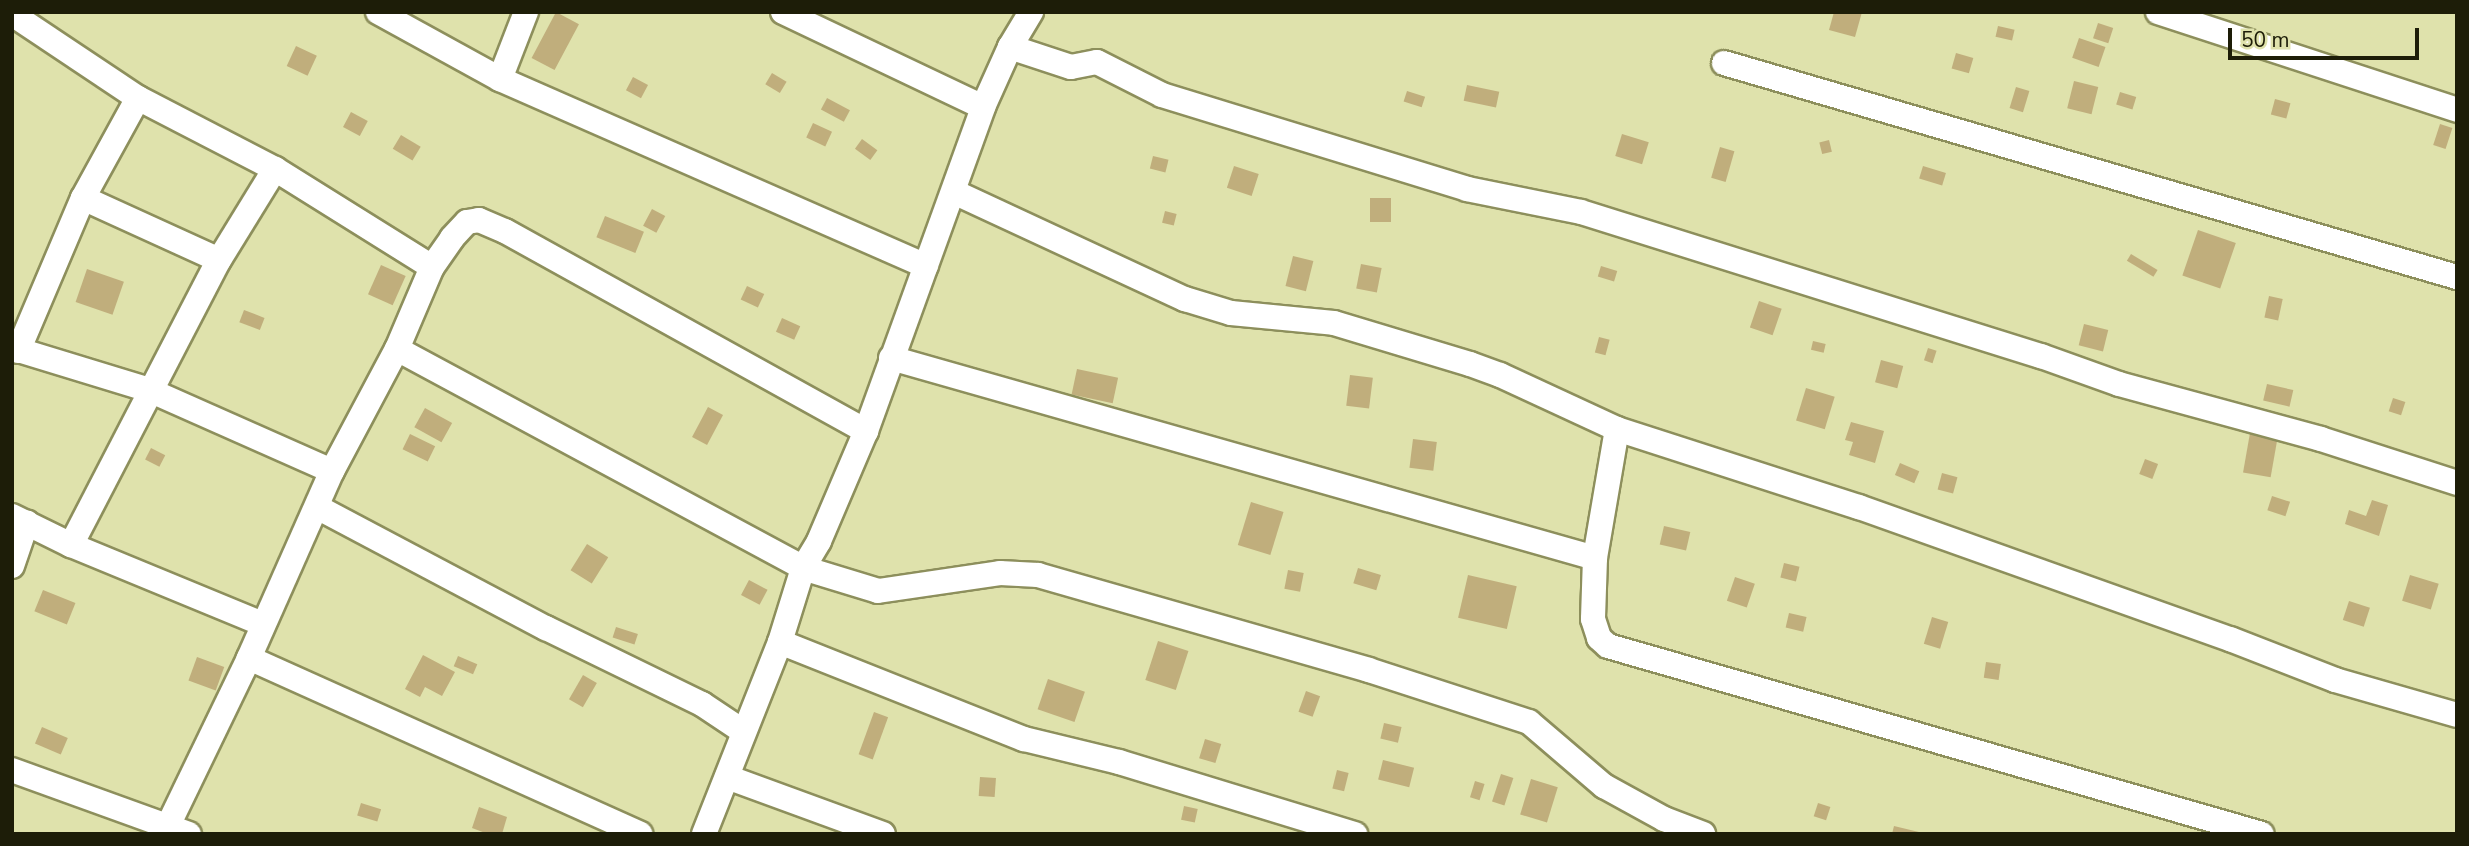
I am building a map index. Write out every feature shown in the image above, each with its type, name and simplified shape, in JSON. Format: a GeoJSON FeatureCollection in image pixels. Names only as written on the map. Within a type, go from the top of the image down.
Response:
{"type":"FeatureCollection","features":[{"type":"Feature","properties":{"kind":"street"},"geometry":{"type":"LineString","coordinates":[[378,12],[500,79],[926,266]]}},
{"type":"Feature","properties":{"kind":"street"},"geometry":{"type":"LineString","coordinates":[[500,79],[526,12]]}},
{"type":"Feature","properties":{"kind":"street"},"geometry":{"type":"LineString","coordinates":[[783,12],[983,107]]}},
{"type":"Feature","properties":{"kind":"street"},"geometry":{"type":"LineString","coordinates":[[704,834],[780,642],[803,568],[819,541],[866,431],[983,107],[1010,47],[1031,12]]}},
{"type":"Feature","properties":{"kind":"street"},"geometry":{"type":"LineString","coordinates":[[2158,12],[2457,110]]}},
{"type":"Feature","properties":{"kind":"street"},"geometry":{"type":"LineString","coordinates":[[12,14],[138,98],[275,169],[432,267]]}},
{"type":"Feature","properties":{"kind":"street"},"geometry":{"type":"LineString","coordinates":[[1010,47],[1071,67],[1097,62],[1162,95],[1467,189],[1581,212],[2041,356],[2119,384],[2321,439],[2457,483]]}},
{"type":"Feature","properties":{"kind":"street"},"geometry":{"type":"LineString","coordinates":[[1724,63],[2457,277]]}},
{"type":"Feature","properties":{"kind":"street"},"geometry":{"type":"LineString","coordinates":[[138,98],[83,198],[15,350],[149,390],[332,471]]}},
{"type":"Feature","properties":{"kind":"street"},"geometry":{"type":"LineString","coordinates":[[71,545],[149,390],[219,260],[275,169]]}},
{"type":"Feature","properties":{"kind":"street"},"geometry":{"type":"LineString","coordinates":[[954,192],[1185,299],[1231,313],[1334,323],[1500,374],[1617,429],[1859,507],[2230,639],[2335,680],[2457,716]]}},
{"type":"Feature","properties":{"kind":"street"},"geometry":{"type":"LineString","coordinates":[[83,198],[219,260]]}},
{"type":"Feature","properties":{"kind":"street"},"geometry":{"type":"LineString","coordinates":[[12,770],[173,831],[332,471],[397,349],[432,267],[471,220],[479,220],[505,231],[866,431]]}},
{"type":"Feature","properties":{"kind":"street"},"geometry":{"type":"LineString","coordinates":[[397,349],[803,568],[878,591],[1000,573],[1038,575],[1343,662],[1529,722],[1604,786],[1664,819],[1703,834]]}},
{"type":"Feature","properties":{"kind":"street"},"geometry":{"type":"LineString","coordinates":[[891,358],[1595,558]]}},
{"type":"Feature","properties":{"kind":"street"},"geometry":{"type":"LineString","coordinates":[[1617,429],[1595,558],[1593,619],[1599,638],[1608,646],[2262,834]]}},
{"type":"Feature","properties":{"kind":"street"},"geometry":{"type":"LineString","coordinates":[[317,507],[625,668],[702,704],[744,732]]}},
{"type":"Feature","properties":{"kind":"street"},"geometry":{"type":"LineString","coordinates":[[12,566],[20,519],[71,545],[263,624]]}},
{"type":"Feature","properties":{"kind":"street"},"geometry":{"type":"LineString","coordinates":[[780,642],[1024,739],[1119,762],[1355,834]]}},
{"type":"Feature","properties":{"kind":"street"},"geometry":{"type":"LineString","coordinates":[[249,658],[640,834]]}},
{"type":"Feature","properties":{"kind":"street"},"geometry":{"type":"LineString","coordinates":[[727,777],[883,834]]}},
{"type":"Feature","properties":{"kind":"building"},"geometry":{"type":"Polygon","coordinates":[[[556,12],[579,24],[555,70],[532,58],[556,12]]]}},
{"type":"Feature","properties":{"kind":"building"},"geometry":{"type":"Polygon","coordinates":[[[1834,12],[1862,12],[1855,37],[1829,30],[1834,12]]]}},
{"type":"Feature","properties":{"kind":"building"},"geometry":{"type":"Polygon","coordinates":[[[2098,23],[2113,28],[2108,43],[2093,38],[2098,23]]]}},
{"type":"Feature","properties":{"kind":"building"},"geometry":{"type":"Polygon","coordinates":[[[1998,26],[2015,30],[2012,41],[1996,37],[1998,26]]]}},
{"type":"Feature","properties":{"kind":"building"},"geometry":{"type":"Polygon","coordinates":[[[2079,38],[2105,47],[2099,67],[2072,58],[2079,38]]]}},
{"type":"Feature","properties":{"kind":"building"},"geometry":{"type":"Polygon","coordinates":[[[296,46],[317,56],[308,76],[287,66],[296,46]]]}},
{"type":"Feature","properties":{"kind":"building"},"geometry":{"type":"Polygon","coordinates":[[[1956,53],[1973,58],[1969,73],[1952,68],[1956,53]]]}},
{"type":"Feature","properties":{"kind":"building"},"geometry":{"type":"Polygon","coordinates":[[[772,73],[787,82],[780,93],[765,84],[772,73]]]}},
{"type":"Feature","properties":{"kind":"building"},"geometry":{"type":"Polygon","coordinates":[[[633,77],[648,85],[641,98],[626,90],[633,77]]]}},
{"type":"Feature","properties":{"kind":"building"},"geometry":{"type":"Polygon","coordinates":[[[2074,81],[2098,87],[2091,114],[2067,108],[2074,81]]]}},
{"type":"Feature","properties":{"kind":"building"},"geometry":{"type":"Polygon","coordinates":[[[1467,85],[1499,92],[1496,108],[1464,101],[1467,85]]]}},
{"type":"Feature","properties":{"kind":"building"},"geometry":{"type":"Polygon","coordinates":[[[2016,87],[2029,91],[2023,112],[2010,108],[2016,87]]]}},
{"type":"Feature","properties":{"kind":"building"},"geometry":{"type":"Polygon","coordinates":[[[1407,91],[1425,97],[1422,107],[1404,101],[1407,91]]]}},
{"type":"Feature","properties":{"kind":"building"},"geometry":{"type":"Polygon","coordinates":[[[2120,92],[2136,97],[2132,109],[2116,104],[2120,92]]]}},
{"type":"Feature","properties":{"kind":"building"},"geometry":{"type":"Polygon","coordinates":[[[827,98],[850,110],[844,122],[821,109],[827,98]]]}},
{"type":"Feature","properties":{"kind":"building"},"geometry":{"type":"Polygon","coordinates":[[[2275,99],[2290,103],[2286,119],[2271,114],[2275,99]]]}},
{"type":"Feature","properties":{"kind":"building"},"geometry":{"type":"Polygon","coordinates":[[[351,112],[368,121],[360,136],[343,127],[351,112]]]}},
{"type":"Feature","properties":{"kind":"building"},"geometry":{"type":"Polygon","coordinates":[[[813,123],[832,132],[825,146],[806,138],[813,123]]]}},
{"type":"Feature","properties":{"kind":"building"},"geometry":{"type":"Polygon","coordinates":[[[2440,124],[2452,128],[2446,149],[2433,145],[2440,124]]]}},
{"type":"Feature","properties":{"kind":"building"},"geometry":{"type":"Polygon","coordinates":[[[1622,134],[1649,142],[1642,164],[1615,156],[1622,134]]]}},
{"type":"Feature","properties":{"kind":"building"},"geometry":{"type":"Polygon","coordinates":[[[401,135],[421,147],[412,161],[393,149],[401,135]]]}},
{"type":"Feature","properties":{"kind":"building"},"geometry":{"type":"Polygon","coordinates":[[[862,139],[877,150],[870,160],[855,149],[862,139]]]}},
{"type":"Feature","properties":{"kind":"building"},"geometry":{"type":"Polygon","coordinates":[[[1829,140],[1832,152],[1822,154],[1819,142],[1829,140]]]}},
{"type":"Feature","properties":{"kind":"building"},"geometry":{"type":"Polygon","coordinates":[[[1720,147],[1734,151],[1726,182],[1711,178],[1720,147]]]}},
{"type":"Feature","properties":{"kind":"building"},"geometry":{"type":"Polygon","coordinates":[[[1153,156],[1169,160],[1165,172],[1150,169],[1153,156]]]}},
{"type":"Feature","properties":{"kind":"building"},"geometry":{"type":"Polygon","coordinates":[[[1234,166],[1259,174],[1252,196],[1227,188],[1234,166]]]}},
{"type":"Feature","properties":{"kind":"building"},"geometry":{"type":"Polygon","coordinates":[[[1923,166],[1946,173],[1942,185],[1919,178],[1923,166]]]}},
{"type":"Feature","properties":{"kind":"building"},"geometry":{"type":"Polygon","coordinates":[[[1370,198],[1391,198],[1391,222],[1370,222],[1370,198]]]}},
{"type":"Feature","properties":{"kind":"building"},"geometry":{"type":"Polygon","coordinates":[[[652,209],[665,216],[656,233],[643,226],[652,209]]]}},
{"type":"Feature","properties":{"kind":"building"},"geometry":{"type":"Polygon","coordinates":[[[1165,211],[1177,214],[1174,226],[1162,223],[1165,211]]]}},
{"type":"Feature","properties":{"kind":"building"},"geometry":{"type":"Polygon","coordinates":[[[605,216],[644,232],[635,253],[596,237],[605,216]]]}},
{"type":"Feature","properties":{"kind":"building"},"geometry":{"type":"Polygon","coordinates":[[[2198,230],[2236,243],[2220,288],[2182,275],[2198,230]]]}},
{"type":"Feature","properties":{"kind":"building"},"geometry":{"type":"Polygon","coordinates":[[[2131,254],[2158,270],[2153,277],[2127,261],[2131,254]]]}},
{"type":"Feature","properties":{"kind":"building"},"geometry":{"type":"Polygon","coordinates":[[[1293,256],[1313,261],[1306,291],[1286,286],[1293,256]]]}},
{"type":"Feature","properties":{"kind":"building"},"geometry":{"type":"Polygon","coordinates":[[[1361,264],[1382,268],[1377,293],[1356,289],[1361,264]]]}},
{"type":"Feature","properties":{"kind":"building"},"geometry":{"type":"Polygon","coordinates":[[[381,265],[406,276],[393,305],[368,294],[381,265]]]}},
{"type":"Feature","properties":{"kind":"building"},"geometry":{"type":"Polygon","coordinates":[[[1601,266],[1617,271],[1614,281],[1598,277],[1601,266]]]}},
{"type":"Feature","properties":{"kind":"building"},"geometry":{"type":"Polygon","coordinates":[[[87,269],[124,282],[112,315],[76,302],[87,269]]]}},
{"type":"Feature","properties":{"kind":"building"},"geometry":{"type":"Polygon","coordinates":[[[747,286],[764,294],[758,308],[741,300],[747,286]]]}},
{"type":"Feature","properties":{"kind":"building"},"geometry":{"type":"Polygon","coordinates":[[[2269,296],[2283,299],[2278,320],[2264,318],[2269,296]]]}},
{"type":"Feature","properties":{"kind":"building"},"geometry":{"type":"Polygon","coordinates":[[[1759,301],[1782,309],[1773,335],[1750,327],[1759,301]]]}},
{"type":"Feature","properties":{"kind":"building"},"geometry":{"type":"Polygon","coordinates":[[[244,310],[265,318],[260,330],[239,322],[244,310]]]}},
{"type":"Feature","properties":{"kind":"building"},"geometry":{"type":"Polygon","coordinates":[[[782,318],[800,326],[794,340],[776,332],[782,318]]]}},
{"type":"Feature","properties":{"kind":"building"},"geometry":{"type":"Polygon","coordinates":[[[2084,324],[2108,330],[2103,351],[2079,345],[2084,324]]]}},
{"type":"Feature","properties":{"kind":"building"},"geometry":{"type":"Polygon","coordinates":[[[1599,337],[1610,340],[1605,355],[1595,352],[1599,337]]]}},
{"type":"Feature","properties":{"kind":"building"},"geometry":{"type":"Polygon","coordinates":[[[1813,341],[1826,344],[1824,353],[1811,350],[1813,341]]]}},
{"type":"Feature","properties":{"kind":"building"},"geometry":{"type":"Polygon","coordinates":[[[1928,348],[1937,351],[1933,363],[1924,360],[1928,348]]]}},
{"type":"Feature","properties":{"kind":"building"},"geometry":{"type":"Polygon","coordinates":[[[1881,360],[1903,366],[1897,388],[1875,382],[1881,360]]]}},
{"type":"Feature","properties":{"kind":"building"},"geometry":{"type":"Polygon","coordinates":[[[1077,369],[1118,378],[1113,403],[1072,394],[1077,369]]]}},
{"type":"Feature","properties":{"kind":"building"},"geometry":{"type":"Polygon","coordinates":[[[1350,375],[1373,378],[1369,409],[1346,406],[1350,375]]]}},
{"type":"Feature","properties":{"kind":"building"},"geometry":{"type":"Polygon","coordinates":[[[2267,384],[2293,390],[2289,407],[2263,401],[2267,384]]]}},
{"type":"Feature","properties":{"kind":"building"},"geometry":{"type":"Polygon","coordinates":[[[1806,388],[1835,397],[1825,429],[1796,421],[1806,388]]]}},
{"type":"Feature","properties":{"kind":"building"},"geometry":{"type":"Polygon","coordinates":[[[2393,398],[2405,402],[2401,415],[2389,411],[2393,398]]]}},
{"type":"Feature","properties":{"kind":"building"},"geometry":{"type":"Polygon","coordinates":[[[708,407],[723,415],[707,445],[692,437],[708,407]]]}},
{"type":"Feature","properties":{"kind":"building"},"geometry":{"type":"Polygon","coordinates":[[[425,408],[452,423],[441,442],[414,427],[425,408]]]}},
{"type":"Feature","properties":{"kind":"building"},"geometry":{"type":"Polygon","coordinates":[[[1851,422],[1884,431],[1875,463],[1849,455],[1853,442],[1845,440],[1851,422]]]}},
{"type":"Feature","properties":{"kind":"building"},"geometry":{"type":"Polygon","coordinates":[[[2250,433],[2278,438],[2271,477],[2243,472],[2250,433]]]}},
{"type":"Feature","properties":{"kind":"building"},"geometry":{"type":"Polygon","coordinates":[[[410,434],[435,446],[428,462],[403,449],[410,434]]]}},
{"type":"Feature","properties":{"kind":"building"},"geometry":{"type":"Polygon","coordinates":[[[1413,439],[1437,442],[1433,471],[1409,468],[1413,439]]]}},
{"type":"Feature","properties":{"kind":"building"},"geometry":{"type":"Polygon","coordinates":[[[151,448],[165,455],[159,467],[145,460],[151,448]]]}},
{"type":"Feature","properties":{"kind":"building"},"geometry":{"type":"Polygon","coordinates":[[[2145,459],[2158,464],[2152,479],[2139,474],[2145,459]]]}},
{"type":"Feature","properties":{"kind":"building"},"geometry":{"type":"Polygon","coordinates":[[[1900,463],[1919,471],[1914,483],[1895,475],[1900,463]]]}},
{"type":"Feature","properties":{"kind":"building"},"geometry":{"type":"Polygon","coordinates":[[[1942,473],[1957,477],[1953,494],[1938,489],[1942,473]]]}},
{"type":"Feature","properties":{"kind":"building"},"geometry":{"type":"Polygon","coordinates":[[[2272,496],[2290,502],[2285,516],[2267,510],[2272,496]]]}},
{"type":"Feature","properties":{"kind":"building"},"geometry":{"type":"Polygon","coordinates":[[[2372,500],[2388,505],[2379,536],[2345,524],[2349,510],[2366,516],[2372,500]]]}},
{"type":"Feature","properties":{"kind":"building"},"geometry":{"type":"Polygon","coordinates":[[[1251,502],[1284,512],[1270,555],[1238,545],[1251,502]]]}},
{"type":"Feature","properties":{"kind":"building"},"geometry":{"type":"Polygon","coordinates":[[[1664,526],[1690,532],[1686,551],[1660,545],[1664,526]]]}},
{"type":"Feature","properties":{"kind":"building"},"geometry":{"type":"Polygon","coordinates":[[[587,544],[608,557],[592,584],[571,570],[587,544]]]}},
{"type":"Feature","properties":{"kind":"building"},"geometry":{"type":"Polygon","coordinates":[[[1784,563],[1800,567],[1796,581],[1780,578],[1784,563]]]}},
{"type":"Feature","properties":{"kind":"building"},"geometry":{"type":"Polygon","coordinates":[[[1358,568],[1381,575],[1376,590],[1353,583],[1358,568]]]}},
{"type":"Feature","properties":{"kind":"building"},"geometry":{"type":"Polygon","coordinates":[[[1288,570],[1304,573],[1300,592],[1284,589],[1288,570]]]}},
{"type":"Feature","properties":{"kind":"building"},"geometry":{"type":"Polygon","coordinates":[[[1468,575],[1517,586],[1507,629],[1458,618],[1468,575]]]}},
{"type":"Feature","properties":{"kind":"building"},"geometry":{"type":"Polygon","coordinates":[[[2410,575],[2439,584],[2431,610],[2402,601],[2410,575]]]}},
{"type":"Feature","properties":{"kind":"building"},"geometry":{"type":"Polygon","coordinates":[[[1735,577],[1755,584],[1747,607],[1727,601],[1735,577]]]}},
{"type":"Feature","properties":{"kind":"building"},"geometry":{"type":"Polygon","coordinates":[[[749,580],[768,590],[760,605],[741,595],[749,580]]]}},
{"type":"Feature","properties":{"kind":"building"},"geometry":{"type":"Polygon","coordinates":[[[43,590],[75,603],[67,624],[34,611],[43,590]]]}},
{"type":"Feature","properties":{"kind":"building"},"geometry":{"type":"Polygon","coordinates":[[[2349,601],[2370,608],[2364,627],[2343,620],[2349,601]]]}},
{"type":"Feature","properties":{"kind":"building"},"geometry":{"type":"Polygon","coordinates":[[[1789,613],[1807,617],[1803,632],[1786,628],[1789,613]]]}},
{"type":"Feature","properties":{"kind":"building"},"geometry":{"type":"Polygon","coordinates":[[[1932,617],[1948,622],[1940,649],[1924,644],[1932,617]]]}},
{"type":"Feature","properties":{"kind":"building"},"geometry":{"type":"Polygon","coordinates":[[[616,627],[638,634],[634,645],[613,637],[616,627]]]}},
{"type":"Feature","properties":{"kind":"building"},"geometry":{"type":"Polygon","coordinates":[[[1158,641],[1188,651],[1176,690],[1145,680],[1158,641]]]}},
{"type":"Feature","properties":{"kind":"building"},"geometry":{"type":"Polygon","coordinates":[[[423,655],[455,672],[442,696],[425,687],[420,697],[405,689],[423,655]]]}},
{"type":"Feature","properties":{"kind":"building"},"geometry":{"type":"Polygon","coordinates":[[[458,656],[477,664],[473,674],[454,666],[458,656]]]}},
{"type":"Feature","properties":{"kind":"building"},"geometry":{"type":"Polygon","coordinates":[[[197,657],[224,667],[216,690],[188,680],[197,657]]]}},
{"type":"Feature","properties":{"kind":"building"},"geometry":{"type":"Polygon","coordinates":[[[1986,662],[2001,664],[1999,680],[1984,678],[1986,662]]]}},
{"type":"Feature","properties":{"kind":"building"},"geometry":{"type":"Polygon","coordinates":[[[583,675],[597,683],[583,707],[569,699],[583,675]]]}},
{"type":"Feature","properties":{"kind":"building"},"geometry":{"type":"Polygon","coordinates":[[[1048,679],[1085,692],[1074,722],[1038,709],[1048,679]]]}},
{"type":"Feature","properties":{"kind":"building"},"geometry":{"type":"Polygon","coordinates":[[[1306,691],[1320,696],[1313,717],[1298,712],[1306,691]]]}},
{"type":"Feature","properties":{"kind":"building"},"geometry":{"type":"Polygon","coordinates":[[[874,712],[888,717],[873,759],[859,754],[874,712]]]}},
{"type":"Feature","properties":{"kind":"building"},"geometry":{"type":"Polygon","coordinates":[[[1384,723],[1402,727],[1398,743],[1380,739],[1384,723]]]}},
{"type":"Feature","properties":{"kind":"building"},"geometry":{"type":"Polygon","coordinates":[[[42,727],[68,738],[61,755],[35,744],[42,727]]]}},
{"type":"Feature","properties":{"kind":"building"},"geometry":{"type":"Polygon","coordinates":[[[1205,739],[1221,744],[1215,763],[1199,758],[1205,739]]]}},
{"type":"Feature","properties":{"kind":"building"},"geometry":{"type":"Polygon","coordinates":[[[1383,760],[1414,768],[1409,787],[1378,779],[1383,760]]]}},
{"type":"Feature","properties":{"kind":"building"},"geometry":{"type":"Polygon","coordinates":[[[1337,770],[1349,773],[1344,791],[1332,788],[1337,770]]]}},
{"type":"Feature","properties":{"kind":"building"},"geometry":{"type":"Polygon","coordinates":[[[1501,774],[1513,778],[1504,806],[1492,802],[1501,774]]]}},
{"type":"Feature","properties":{"kind":"building"},"geometry":{"type":"Polygon","coordinates":[[[980,777],[996,778],[995,797],[979,796],[980,777]]]}},
{"type":"Feature","properties":{"kind":"building"},"geometry":{"type":"Polygon","coordinates":[[[1531,779],[1558,787],[1547,823],[1520,814],[1531,779]]]}},
{"type":"Feature","properties":{"kind":"building"},"geometry":{"type":"Polygon","coordinates":[[[1475,781],[1485,784],[1480,800],[1470,797],[1475,781]]]}},
{"type":"Feature","properties":{"kind":"building"},"geometry":{"type":"Polygon","coordinates":[[[361,803],[381,809],[377,822],[357,815],[361,803]]]}},
{"type":"Feature","properties":{"kind":"building"},"geometry":{"type":"Polygon","coordinates":[[[1818,803],[1830,807],[1826,820],[1814,816],[1818,803]]]}},
{"type":"Feature","properties":{"kind":"building"},"geometry":{"type":"Polygon","coordinates":[[[1184,806],[1198,809],[1195,823],[1181,820],[1184,806]]]}},
{"type":"Feature","properties":{"kind":"building"},"geometry":{"type":"Polygon","coordinates":[[[479,807],[507,817],[502,834],[488,834],[472,828],[479,807]]]}},
{"type":"Feature","properties":{"kind":"building"},"geometry":{"type":"Polygon","coordinates":[[[1894,826],[1923,833],[1923,834],[1892,834],[1894,826]]]}}]}
